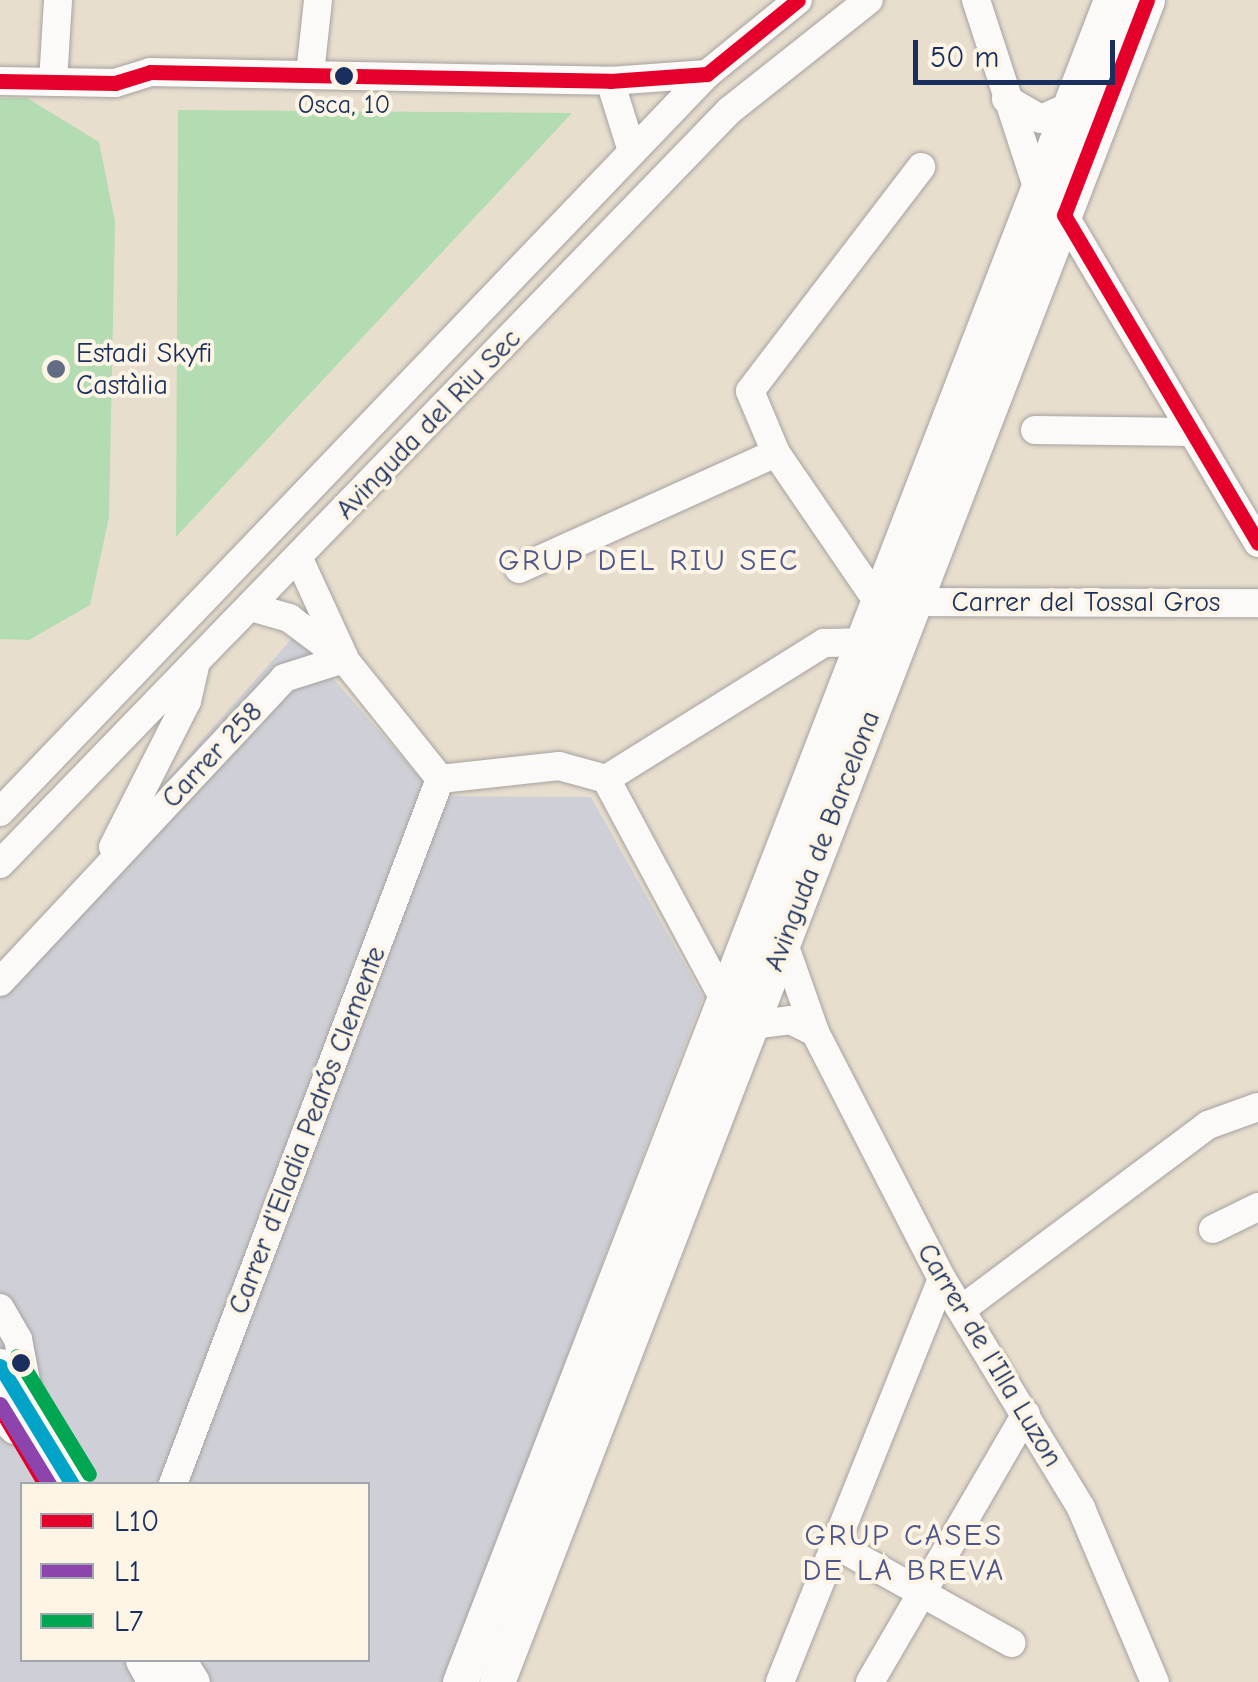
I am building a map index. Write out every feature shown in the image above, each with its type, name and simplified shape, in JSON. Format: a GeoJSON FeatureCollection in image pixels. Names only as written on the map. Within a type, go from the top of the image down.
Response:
{"type":"FeatureCollection","features":[{"type":"Feature","properties":{"kind":"main road","name":"Avinguda de Barcelona"},"geometry":{"type":"LineString","coordinates":[[460,1682],[1038,190],[1055,113],[1111,0]]}},
{"type":"Feature","properties":{"kind":"main road","name":"Avinguda de Barcelona"},"geometry":{"type":"LineString","coordinates":[[497,1682],[1147,0]]}},
{"type":"Feature","properties":{"kind":"main road"},"geometry":{"type":"LineString","coordinates":[[0,1366],[12,1419],[44,1482]]}},
{"type":"Feature","properties":{"kind":"main road"},"geometry":{"type":"LineString","coordinates":[[12,1419],[70,1482]]}},
{"type":"Feature","properties":{"kind":"street"},"geometry":{"type":"LineString","coordinates":[[54,82],[58,0]]}},
{"type":"Feature","properties":{"kind":"street"},"geometry":{"type":"LineString","coordinates":[[310,74],[318,0]]}},
{"type":"Feature","properties":{"kind":"street","name":"Avinguda del Riu Sec"},"geometry":{"type":"LineString","coordinates":[[0,812],[707,74],[771,11],[798,0]]}},
{"type":"Feature","properties":{"kind":"street","name":"Avinguda del Riu Sec"},"geometry":{"type":"LineString","coordinates":[[0,864],[730,110],[869,0]]}},
{"type":"Feature","properties":{"kind":"street"},"geometry":{"type":"LineString","coordinates":[[976,0],[1020,148],[1038,190],[1064,215],[1258,543]]}},
{"type":"Feature","properties":{"kind":"street"},"geometry":{"type":"LineString","coordinates":[[0,81],[310,74],[610,81],[707,74]]}},
{"type":"Feature","properties":{"kind":"street"},"geometry":{"type":"LineString","coordinates":[[610,81],[632,151]]}},
{"type":"Feature","properties":{"kind":"street"},"geometry":{"type":"LineString","coordinates":[[1006,99],[1055,113]]}},
{"type":"Feature","properties":{"kind":"street","name":"Avinguda de Barcelona"},"geometry":{"type":"LineString","coordinates":[[1020,148],[1055,113]]}},
{"type":"Feature","properties":{"kind":"street"},"geometry":{"type":"LineString","coordinates":[[878,602],[776,453],[750,391],[921,167]]}},
{"type":"Feature","properties":{"kind":"street"},"geometry":{"type":"LineString","coordinates":[[1035,430],[1192,432]]}},
{"type":"Feature","properties":{"kind":"street"},"geometry":{"type":"LineString","coordinates":[[518,568],[776,453]]}},
{"type":"Feature","properties":{"kind":"street"},"geometry":{"type":"LineString","coordinates":[[299,558],[344,659],[440,780],[559,766],[606,779],[724,999]]}},
{"type":"Feature","properties":{"kind":"street","name":"Carrer del Tossal Gros"},"geometry":{"type":"LineString","coordinates":[[914,602],[1258,603]]}},
{"type":"Feature","properties":{"kind":"street"},"geometry":{"type":"LineString","coordinates":[[252,607],[289,618],[344,659]]}},
{"type":"Feature","properties":{"kind":"street"},"geometry":{"type":"LineString","coordinates":[[606,779],[824,643],[862,642]]}},
{"type":"Feature","properties":{"kind":"street","name":"Carrer 258"},"geometry":{"type":"LineString","coordinates":[[0,982],[284,678],[344,659]]}},
{"type":"Feature","properties":{"kind":"street","name":"Carrer 258"},"geometry":{"type":"LineString","coordinates":[[96,879],[188,701],[195,665]]}},
{"type":"Feature","properties":{"kind":"street","name":"Carrer d'Eladia Pedrós Clemente"},"geometry":{"type":"LineString","coordinates":[[170,1482],[440,780]]}},
{"type":"Feature","properties":{"kind":"street","name":"Carrer de l'Illa Luzon"},"geometry":{"type":"LineString","coordinates":[[783,941],[815,1032],[942,1279],[1081,1508],[1155,1682]]}},
{"type":"Feature","properties":{"kind":"street"},"geometry":{"type":"LineString","coordinates":[[751,1025],[790,1020],[815,1032]]}},
{"type":"Feature","properties":{"kind":"street"},"geometry":{"type":"LineString","coordinates":[[962,1309],[1208,1125],[1258,1107]]}},
{"type":"Feature","properties":{"kind":"street"},"geometry":{"type":"LineString","coordinates":[[1213,1229],[1258,1207]]}},
{"type":"Feature","properties":{"kind":"street"},"geometry":{"type":"LineString","coordinates":[[780,1682],[942,1279]]}},
{"type":"Feature","properties":{"kind":"street"},"geometry":{"type":"LineString","coordinates":[[0,1308],[18,1338],[12,1419]]}},
{"type":"Feature","properties":{"kind":"street"},"geometry":{"type":"LineString","coordinates":[[870,1682],[1026,1414]]}},
{"type":"Feature","properties":{"kind":"street"},"geometry":{"type":"LineString","coordinates":[[836,1544],[1011,1643]]}},
{"type":"Feature","properties":{"kind":"shaded area"},"geometry":{"type":"Polygon","coordinates":[[[295,635],[436,796],[591,797],[703,997],[444,1682],[0,1682],[0,968],[295,635]]]}},
{"type":"Feature","properties":{"kind":"green space","name":"Estadi Skyfi Castàlia"},"geometry":{"type":"Polygon","coordinates":[[[0,98],[27,98],[99,142],[115,222],[109,517],[90,605],[29,640],[0,639],[0,98]]]}},
{"type":"Feature","properties":{"kind":"green space"},"geometry":{"type":"Polygon","coordinates":[[[178,111],[572,113],[176,537],[178,111]]]}},
{"type":"Feature","properties":{"kind":"transit line","name":"L10"},"geometry":{"type":"LineString","coordinates":[[0,81],[115,83],[150,72],[610,81],[707,74],[798,0]]}},
{"type":"Feature","properties":{"kind":"transit line","name":"L10"},"geometry":{"type":"LineString","coordinates":[[1147,0],[1064,215],[1258,543]]}},
{"type":"Feature","properties":{"kind":"transit line","name":"L7"},"geometry":{"type":"LineString","coordinates":[[17,1356],[89,1474]]}},
{"type":"Feature","properties":{"kind":"transit line"},"geometry":{"type":"LineString","coordinates":[[0,1366],[71,1482]]}},
{"type":"Feature","properties":{"kind":"transit line","name":"L1"},"geometry":{"type":"LineString","coordinates":[[0,1404],[48,1482]]}},
{"type":"Feature","properties":{"kind":"transit line","name":"L10"},"geometry":{"type":"LineString","coordinates":[[0,1408],[44,1482]]}},
{"type":"Feature","properties":{"kind":"place","name":"Osca, 10"},"geometry":{"type":"Point","coordinates":[344,76]}},
{"type":"Feature","properties":{"kind":"place","name":"Estadi Skyfi Castàlia"},"geometry":{"type":"Point","coordinates":[56,369]}},
{"type":"Feature","properties":{"kind":"district","name":"GRUP DEL RIU SEC"},"geometry":{"type":"Point","coordinates":[649,561]}},
{"type":"Feature","properties":{"kind":"district","name":"GRUP CASES DE LA BREVA"},"geometry":{"type":"Point","coordinates":[904,1553]}}]}
